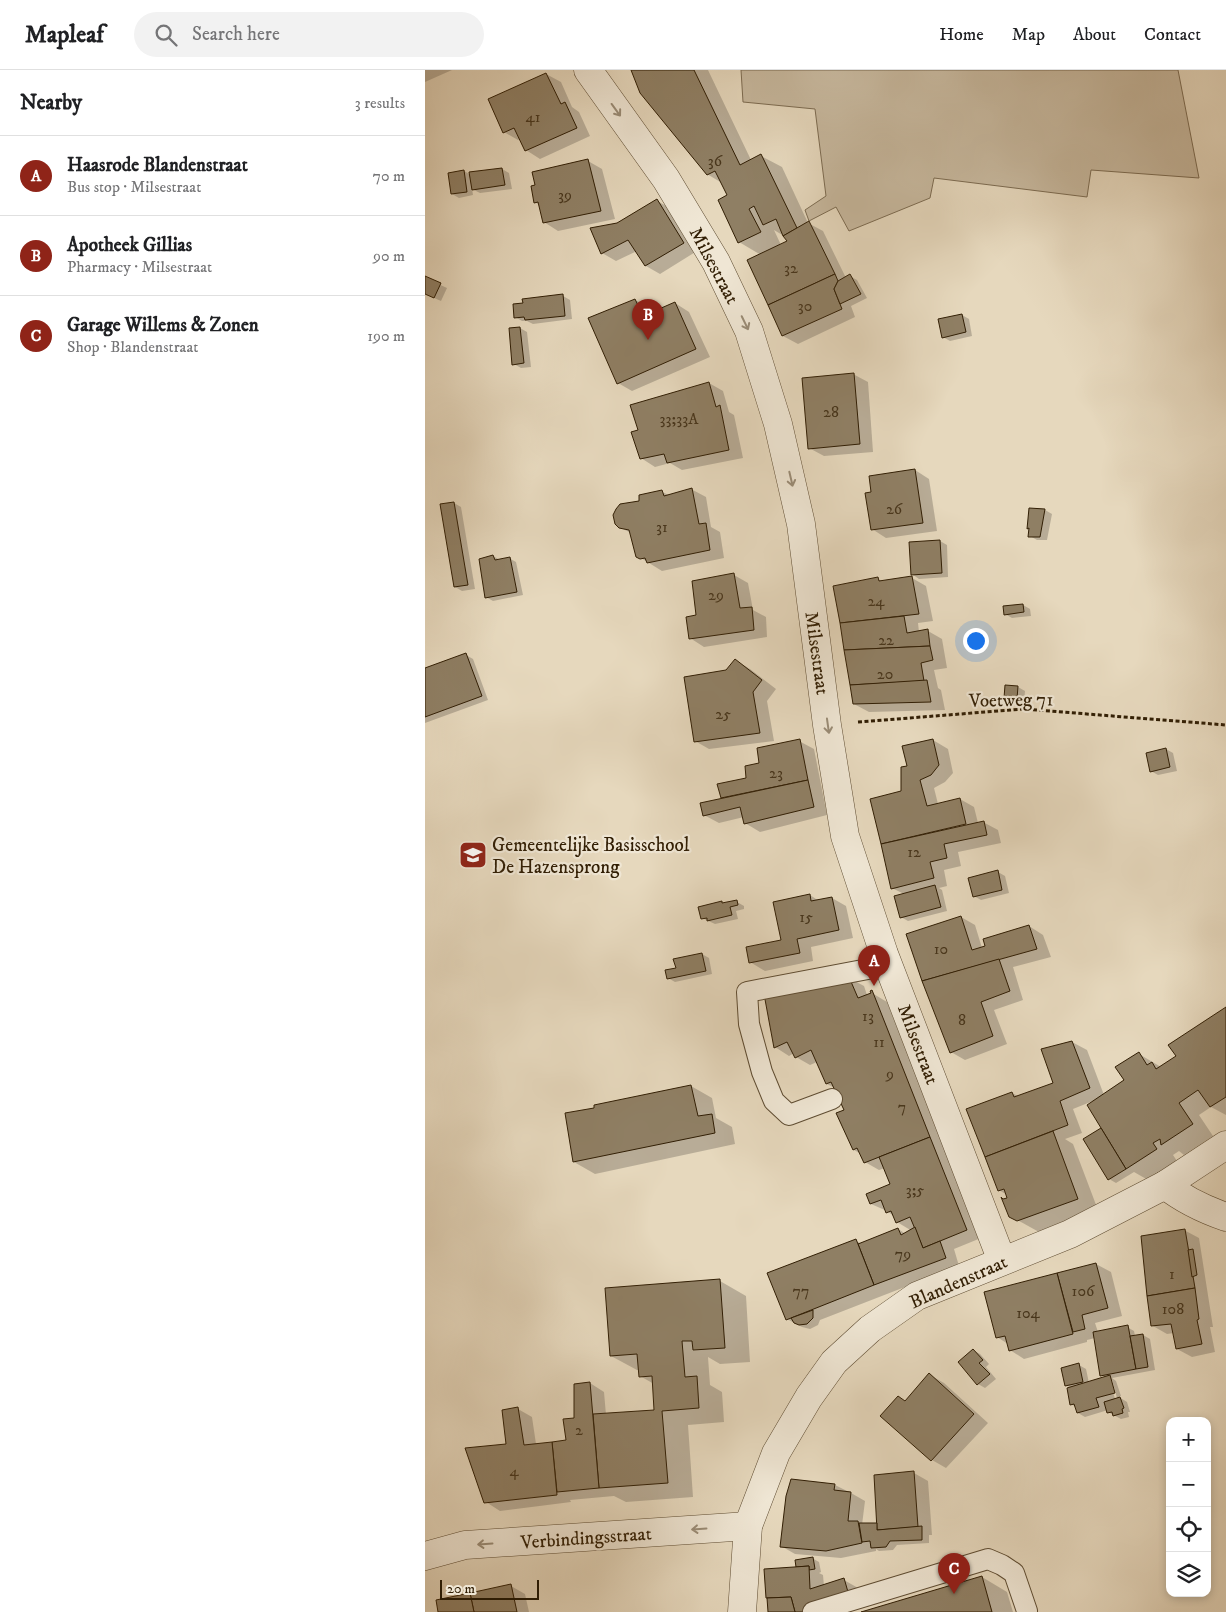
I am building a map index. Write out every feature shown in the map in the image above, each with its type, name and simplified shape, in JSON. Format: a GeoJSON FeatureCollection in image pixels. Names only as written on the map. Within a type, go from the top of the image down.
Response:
{"type":"FeatureCollection","features":[{"type":"Feature","properties":{"kind":"street","name":"Milsestraat"},"geometry":{"type":"LineString","coordinates":[[588,70],[666,179],[716,262],[749,331],[778,424],[801,524],[827,725],[845,836],[889,965],[1002,1261]]}},
{"type":"Feature","properties":{"kind":"street","name":"Blandenstraat"},"geometry":{"type":"LineString","coordinates":[[742,1612],[748,1526],[776,1453],[809,1397],[834,1362],[870,1329],[917,1296],[1070,1234],[1165,1185],[1226,1145]]}},
{"type":"Feature","properties":{"kind":"street"},"geometry":{"type":"LineString","coordinates":[[1165,1185],[1180,1197],[1207,1211],[1226,1217]]}},
{"type":"Feature","properties":{"kind":"street","name":"Verbindingsstraat"},"geometry":{"type":"LineString","coordinates":[[425,1556],[465,1545],[748,1526]]}},
{"type":"Feature","properties":{"kind":"lane"},"geometry":{"type":"LineString","coordinates":[[831,1099],[789,1115],[774,1101],[762,1072],[749,1024],[747,992],[889,965]]}},
{"type":"Feature","properties":{"kind":"lane"},"geometry":{"type":"LineString","coordinates":[[813,1612],[987,1559],[1002,1565],[1013,1573],[1027,1611]]}},
{"type":"Feature","properties":{"kind":"path","name":"Voetweg 71"},"geometry":{"type":"LineString","coordinates":[[827,725],[1024,708],[1226,725]]}},
{"type":"Feature","properties":{"kind":"shaded area"},"geometry":{"type":"Polygon","coordinates":[[[741,70],[1178,70],[1199,178],[1091,170],[1087,197],[934,178],[930,198],[849,231],[836,207],[809,221],[805,210],[826,196],[815,109],[743,102],[741,70]]]}},
{"type":"Feature","properties":{"kind":"building"},"geometry":{"type":"Polygon","coordinates":[[[631,70],[694,70],[740,165],[761,154],[797,228],[783,236],[776,219],[763,225],[754,206],[749,209],[761,232],[738,243],[718,200],[727,195],[715,171],[707,175],[640,93],[631,70]]]}},
{"type":"Feature","properties":{"kind":"building"},"geometry":{"type":"Polygon","coordinates":[[[546,73],[561,104],[565,102],[577,128],[525,151],[514,128],[503,133],[488,99],[546,73]]]}},
{"type":"Feature","properties":{"kind":"building"},"geometry":{"type":"Polygon","coordinates":[[[588,159],[601,211],[543,223],[538,202],[534,203],[531,186],[535,185],[532,172],[588,159]]]}},
{"type":"Feature","properties":{"kind":"building"},"geometry":{"type":"Polygon","coordinates":[[[502,168],[505,185],[472,190],[469,172],[502,168]]]}},
{"type":"Feature","properties":{"kind":"building"},"geometry":{"type":"Polygon","coordinates":[[[464,170],[467,192],[451,194],[448,173],[464,170]]]}},
{"type":"Feature","properties":{"kind":"building"},"geometry":{"type":"Polygon","coordinates":[[[657,199],[684,243],[645,266],[628,240],[601,254],[590,228],[617,223],[657,199]]]}},
{"type":"Feature","properties":{"kind":"building"},"geometry":{"type":"Polygon","coordinates":[[[809,221],[835,274],[768,305],[747,260],[787,241],[783,236],[809,221]]]}},
{"type":"Feature","properties":{"kind":"building"},"geometry":{"type":"Polygon","coordinates":[[[835,274],[838,281],[834,289],[842,309],[782,336],[768,305],[835,274]]]}},
{"type":"Feature","properties":{"kind":"building"},"geometry":{"type":"Polygon","coordinates":[[[850,274],[861,294],[840,304],[834,289],[838,281],[850,274]]]}},
{"type":"Feature","properties":{"kind":"building"},"geometry":{"type":"Polygon","coordinates":[[[425,276],[441,283],[434,298],[425,294],[425,276]]]}},
{"type":"Feature","properties":{"kind":"building"},"geometry":{"type":"Polygon","coordinates":[[[563,294],[565,316],[525,320],[524,317],[514,318],[513,304],[523,303],[522,299],[563,294]]]}},
{"type":"Feature","properties":{"kind":"building"},"geometry":{"type":"Polygon","coordinates":[[[635,299],[643,316],[675,302],[696,349],[617,384],[588,318],[635,299]]]}},
{"type":"Feature","properties":{"kind":"building"},"geometry":{"type":"Polygon","coordinates":[[[962,314],[966,332],[942,338],[938,319],[962,314]]]}},
{"type":"Feature","properties":{"kind":"building"},"geometry":{"type":"Polygon","coordinates":[[[520,327],[524,363],[512,365],[509,328],[520,327]]]}},
{"type":"Feature","properties":{"kind":"building"},"geometry":{"type":"Polygon","coordinates":[[[854,373],[860,444],[808,449],[802,378],[854,373]]]}},
{"type":"Feature","properties":{"kind":"building"},"geometry":{"type":"Polygon","coordinates":[[[709,382],[716,407],[720,405],[729,450],[667,463],[664,454],[640,459],[631,432],[638,430],[630,405],[709,382]]]}},
{"type":"Feature","properties":{"kind":"building"},"geometry":{"type":"Polygon","coordinates":[[[915,469],[923,523],[871,530],[865,493],[871,492],[869,476],[915,469]]]}},
{"type":"Feature","properties":{"kind":"building"},"geometry":{"type":"Polygon","coordinates":[[[692,488],[699,524],[706,523],[710,550],[647,563],[645,558],[640,559],[636,557],[629,530],[619,528],[615,524],[613,515],[620,504],[639,501],[639,495],[662,490],[664,496],[692,488]]]}},
{"type":"Feature","properties":{"kind":"building"},"geometry":{"type":"Polygon","coordinates":[[[454,502],[468,585],[454,587],[440,504],[454,502]]]}},
{"type":"Feature","properties":{"kind":"building"},"geometry":{"type":"Polygon","coordinates":[[[1029,508],[1045,509],[1040,537],[1028,537],[1029,508]]]}},
{"type":"Feature","properties":{"kind":"building"},"geometry":{"type":"Polygon","coordinates":[[[940,540],[942,573],[911,575],[909,542],[940,540]]]}},
{"type":"Feature","properties":{"kind":"building"},"geometry":{"type":"Polygon","coordinates":[[[493,555],[495,560],[510,557],[517,592],[485,598],[479,559],[493,555]]]}},
{"type":"Feature","properties":{"kind":"building"},"geometry":{"type":"Polygon","coordinates":[[[734,573],[740,608],[752,607],[754,630],[689,639],[686,617],[696,615],[692,581],[734,573]]]}},
{"type":"Feature","properties":{"kind":"building"},"geometry":{"type":"Polygon","coordinates":[[[912,576],[919,614],[840,623],[833,586],[878,577],[879,581],[912,576]]]}},
{"type":"Feature","properties":{"kind":"building"},"geometry":{"type":"Polygon","coordinates":[[[1023,604],[1024,612],[1004,615],[1003,606],[1023,604]]]}},
{"type":"Feature","properties":{"kind":"building"},"geometry":{"type":"Polygon","coordinates":[[[904,616],[907,633],[928,629],[930,646],[844,650],[840,623],[904,616]]]}},
{"type":"Feature","properties":{"kind":"building"},"geometry":{"type":"Polygon","coordinates":[[[930,646],[933,660],[921,663],[924,681],[850,685],[844,650],[930,646]]]}},
{"type":"Feature","properties":{"kind":"building"},"geometry":{"type":"Polygon","coordinates":[[[466,653],[482,696],[425,717],[425,668],[466,653]]]}},
{"type":"Feature","properties":{"kind":"building"},"geometry":{"type":"Polygon","coordinates":[[[735,659],[762,680],[753,692],[760,733],[694,742],[684,677],[726,670],[735,659]]]}},
{"type":"Feature","properties":{"kind":"building"},"geometry":{"type":"Polygon","coordinates":[[[927,680],[931,702],[853,704],[850,685],[927,680]]]}},
{"type":"Feature","properties":{"kind":"building"},"geometry":{"type":"Polygon","coordinates":[[[1005,685],[1018,686],[1017,699],[1004,698],[1005,685]]]}},
{"type":"Feature","properties":{"kind":"building"},"geometry":{"type":"Polygon","coordinates":[[[800,739],[808,780],[721,798],[717,784],[746,778],[745,766],[759,763],[757,748],[800,739]]]}},
{"type":"Feature","properties":{"kind":"building"},"geometry":{"type":"Polygon","coordinates":[[[933,739],[939,765],[931,775],[920,780],[927,806],[960,798],[966,824],[881,844],[870,799],[901,791],[901,767],[907,766],[902,746],[933,739]]]}},
{"type":"Feature","properties":{"kind":"building"},"geometry":{"type":"Polygon","coordinates":[[[1166,748],[1170,767],[1150,772],[1146,753],[1166,748]]]}},
{"type":"Feature","properties":{"kind":"building"},"geometry":{"type":"Polygon","coordinates":[[[808,780],[814,807],[744,824],[740,807],[703,816],[700,803],[808,780]]]}},
{"type":"Feature","properties":{"kind":"building"},"geometry":{"type":"Polygon","coordinates":[[[984,821],[987,835],[944,844],[947,858],[930,862],[934,878],[891,889],[881,844],[984,821]]]}},
{"type":"Feature","properties":{"kind":"building"},"geometry":{"type":"Polygon","coordinates":[[[998,870],[1002,890],[973,897],[968,878],[998,870]]]}},
{"type":"Feature","properties":{"kind":"building"},"geometry":{"type":"Polygon","coordinates":[[[935,885],[941,907],[900,918],[894,896],[935,885]]]}},
{"type":"Feature","properties":{"kind":"building"},"geometry":{"type":"Polygon","coordinates":[[[810,894],[811,901],[832,897],[839,930],[797,939],[800,953],[749,963],[746,947],[781,940],[773,902],[810,894]]]}},
{"type":"Feature","properties":{"kind":"building"},"geometry":{"type":"Polygon","coordinates":[[[737,900],[738,905],[730,907],[732,915],[707,921],[707,918],[701,919],[698,907],[722,901],[722,903],[737,900]]]}},
{"type":"Feature","properties":{"kind":"building"},"geometry":{"type":"Polygon","coordinates":[[[961,916],[972,950],[985,946],[983,939],[1029,925],[1037,949],[922,981],[906,934],[961,916]]]}},
{"type":"Feature","properties":{"kind":"building"},"geometry":{"type":"Polygon","coordinates":[[[702,953],[706,971],[667,979],[665,970],[676,968],[673,959],[702,953]]]}},
{"type":"Feature","properties":{"kind":"building"},"geometry":{"type":"Polygon","coordinates":[[[999,959],[1010,991],[981,1002],[993,1036],[950,1053],[922,981],[999,959]]]}},
{"type":"Feature","properties":{"kind":"building"},"geometry":{"type":"Polygon","coordinates":[[[849,977],[858,998],[871,993],[870,991],[872,990],[930,1137],[864,1163],[857,1148],[853,1150],[836,1113],[844,1110],[831,1082],[826,1084],[811,1050],[795,1058],[787,1042],[774,1048],[764,994],[849,977]]]}},
{"type":"Feature","properties":{"kind":"building"},"geometry":{"type":"Polygon","coordinates":[[[1226,1007],[1226,1097],[1210,1107],[1198,1090],[1179,1103],[1193,1124],[1161,1145],[1160,1139],[1153,1143],[1157,1149],[1126,1169],[1087,1105],[1124,1080],[1115,1067],[1139,1052],[1147,1065],[1152,1062],[1156,1069],[1176,1056],[1168,1045],[1226,1007]]]}},
{"type":"Feature","properties":{"kind":"building"},"geometry":{"type":"Polygon","coordinates":[[[1072,1041],[1090,1088],[1060,1101],[1068,1125],[985,1157],[966,1109],[1012,1092],[1014,1097],[1053,1083],[1041,1049],[1072,1041]]]}},
{"type":"Feature","properties":{"kind":"building"},"geometry":{"type":"Polygon","coordinates":[[[691,1085],[698,1116],[712,1114],[715,1133],[573,1162],[565,1113],[594,1108],[594,1105],[691,1085]]]}},
{"type":"Feature","properties":{"kind":"building"},"geometry":{"type":"Polygon","coordinates":[[[1101,1128],[1126,1169],[1108,1180],[1083,1139],[1101,1128]]]}},
{"type":"Feature","properties":{"kind":"building"},"geometry":{"type":"Polygon","coordinates":[[[1053,1131],[1078,1199],[1017,1221],[1009,1217],[1001,1197],[1003,1199],[1007,1198],[1004,1189],[998,1191],[985,1157],[1053,1131]]]}},
{"type":"Feature","properties":{"kind":"building"},"geometry":{"type":"Polygon","coordinates":[[[930,1137],[967,1230],[923,1248],[910,1217],[896,1223],[891,1211],[886,1213],[881,1200],[870,1204],[866,1194],[890,1184],[879,1157],[930,1137]]]}},
{"type":"Feature","properties":{"kind":"building"},"geometry":{"type":"Polygon","coordinates":[[[915,1227],[923,1248],[940,1241],[946,1258],[874,1285],[858,1244],[898,1228],[901,1235],[915,1227]]]}},
{"type":"Feature","properties":{"kind":"building"},"geometry":{"type":"Polygon","coordinates":[[[1185,1229],[1195,1288],[1147,1296],[1141,1236],[1185,1229]]]}},
{"type":"Feature","properties":{"kind":"building"},"geometry":{"type":"Polygon","coordinates":[[[856,1239],[874,1285],[786,1320],[767,1273],[856,1239]]]}},
{"type":"Feature","properties":{"kind":"building"},"geometry":{"type":"Polygon","coordinates":[[[1193,1249],[1197,1275],[1192,1277],[1188,1250],[1193,1249]]]}},
{"type":"Feature","properties":{"kind":"building"},"geometry":{"type":"Polygon","coordinates":[[[1096,1263],[1108,1308],[1082,1315],[1085,1329],[1073,1332],[1057,1273],[1096,1263]]]}},
{"type":"Feature","properties":{"kind":"building"},"geometry":{"type":"Polygon","coordinates":[[[1057,1273],[1073,1334],[1009,1351],[1005,1336],[996,1338],[984,1292],[1057,1273]]]}},
{"type":"Feature","properties":{"kind":"building"},"geometry":{"type":"Polygon","coordinates":[[[720,1279],[725,1348],[693,1350],[692,1341],[682,1341],[685,1377],[697,1376],[699,1408],[662,1411],[668,1483],[599,1488],[593,1414],[654,1410],[652,1376],[639,1377],[637,1354],[610,1356],[605,1288],[720,1279]]]}},
{"type":"Feature","properties":{"kind":"building"},"geometry":{"type":"Polygon","coordinates":[[[1195,1288],[1199,1319],[1197,1320],[1202,1344],[1176,1349],[1171,1324],[1151,1326],[1147,1296],[1195,1288]]]}},
{"type":"Feature","properties":{"kind":"building"},"geometry":{"type":"Polygon","coordinates":[[[813,1310],[813,1318],[807,1324],[799,1325],[794,1323],[791,1318],[813,1310]]]}},
{"type":"Feature","properties":{"kind":"building"},"geometry":{"type":"Polygon","coordinates":[[[1128,1325],[1136,1369],[1100,1376],[1093,1332],[1128,1325]]]}},
{"type":"Feature","properties":{"kind":"building"},"geometry":{"type":"Polygon","coordinates":[[[1143,1334],[1148,1367],[1136,1369],[1130,1336],[1143,1334]]]}},
{"type":"Feature","properties":{"kind":"building"},"geometry":{"type":"Polygon","coordinates":[[[973,1349],[983,1360],[979,1363],[990,1374],[977,1385],[958,1362],[973,1349]]]}},
{"type":"Feature","properties":{"kind":"building"},"geometry":{"type":"Polygon","coordinates":[[[1079,1363],[1083,1382],[1065,1386],[1061,1368],[1079,1363]]]}},
{"type":"Feature","properties":{"kind":"building"},"geometry":{"type":"Polygon","coordinates":[[[929,1373],[974,1414],[931,1461],[880,1416],[898,1396],[905,1401],[929,1373]]]}},
{"type":"Feature","properties":{"kind":"building"},"geometry":{"type":"Polygon","coordinates":[[[1110,1375],[1115,1393],[1096,1398],[1099,1407],[1077,1413],[1074,1404],[1070,1405],[1067,1388],[1110,1375]]]}},
{"type":"Feature","properties":{"kind":"building"},"geometry":{"type":"Polygon","coordinates":[[[590,1382],[599,1488],[557,1492],[552,1442],[566,1440],[563,1419],[574,1418],[574,1384],[590,1382]]]}},
{"type":"Feature","properties":{"kind":"building"},"geometry":{"type":"Polygon","coordinates":[[[1120,1397],[1124,1408],[1122,1409],[1123,1413],[1113,1416],[1112,1412],[1107,1413],[1104,1402],[1120,1397]]]}},
{"type":"Feature","properties":{"kind":"building"},"geometry":{"type":"Polygon","coordinates":[[[518,1407],[524,1445],[552,1442],[557,1495],[484,1503],[465,1448],[506,1444],[502,1410],[518,1407]]]}},
{"type":"Feature","properties":{"kind":"building"},"geometry":{"type":"Polygon","coordinates":[[[914,1471],[918,1527],[877,1530],[874,1475],[914,1471]]]}},
{"type":"Feature","properties":{"kind":"building"},"geometry":{"type":"Polygon","coordinates":[[[791,1479],[835,1484],[834,1490],[851,1492],[848,1521],[858,1521],[862,1543],[826,1551],[780,1547],[786,1496],[791,1479]]]}},
{"type":"Feature","properties":{"kind":"building"},"geometry":{"type":"Polygon","coordinates":[[[859,1523],[877,1523],[877,1530],[922,1526],[922,1540],[890,1541],[886,1547],[871,1548],[870,1541],[862,1542],[859,1523]]]}},
{"type":"Feature","properties":{"kind":"building"},"geometry":{"type":"Polygon","coordinates":[[[813,1557],[815,1569],[809,1570],[809,1566],[796,1567],[795,1560],[813,1557]]]}},
{"type":"Feature","properties":{"kind":"building"},"geometry":{"type":"Polygon","coordinates":[[[809,1566],[810,1589],[844,1578],[850,1599],[809,1612],[795,1612],[791,1597],[766,1598],[764,1569],[809,1566]]]}},
{"type":"Feature","properties":{"kind":"building"},"geometry":{"type":"Polygon","coordinates":[[[982,1576],[992,1612],[861,1612],[982,1576]]]}},
{"type":"Feature","properties":{"kind":"building"},"geometry":{"type":"Polygon","coordinates":[[[511,1584],[517,1612],[474,1612],[470,1593],[511,1584]]]}},
{"type":"Feature","properties":{"kind":"building"},"geometry":{"type":"Polygon","coordinates":[[[470,1593],[474,1612],[438,1612],[436,1600],[470,1593]]]}},
{"type":"Feature","properties":{"kind":"building"},"geometry":{"type":"Polygon","coordinates":[[[791,1597],[795,1612],[768,1612],[767,1598],[791,1597]]]}},
{"type":"Feature","properties":{"kind":"place","name":"Apotheek Gillias"},"geometry":{"type":"Point","coordinates":[648,340]}},
{"type":"Feature","properties":{"kind":"place","name":"Gemeentelijke Basisschool De Hazensprong"},"geometry":{"type":"Point","coordinates":[473,855]}},
{"type":"Feature","properties":{"kind":"place","name":"Haasrode Blandenstraat"},"geometry":{"type":"Point","coordinates":[874,986]}},
{"type":"Feature","properties":{"kind":"place","name":"Garage Willems & Zonen"},"geometry":{"type":"Point","coordinates":[954,1594]}}]}
